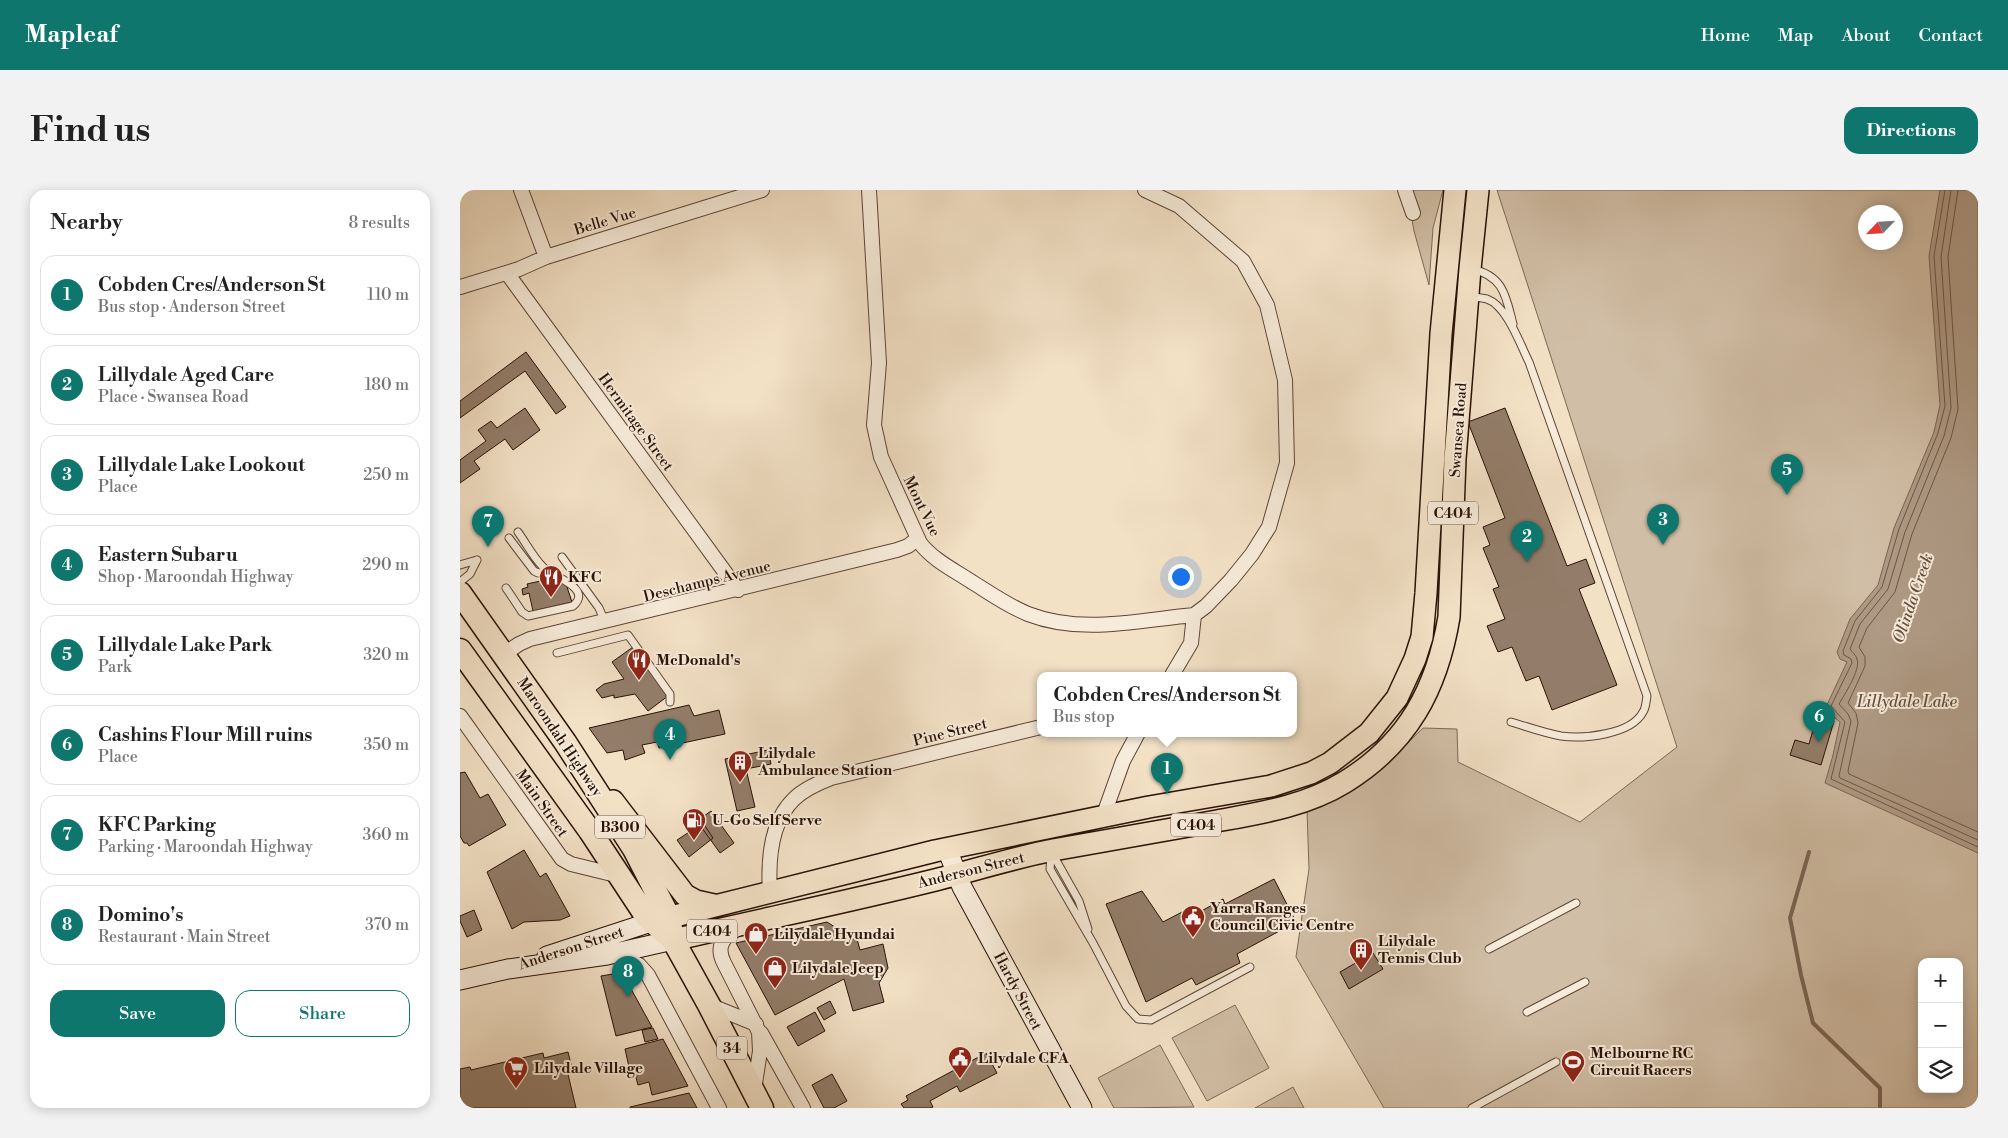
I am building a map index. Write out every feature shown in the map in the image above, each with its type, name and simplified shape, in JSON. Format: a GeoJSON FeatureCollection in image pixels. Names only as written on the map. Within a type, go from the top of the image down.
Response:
{"type":"FeatureCollection","features":[{"type":"Feature","properties":{"kind":"highway","name":"Maroondah Highway"},"geometry":{"type":"LineString","coordinates":[[460,593],[565,742],[634,849],[660,919]]}},
{"type":"Feature","properties":{"kind":"highway","name":"Maroondah Highway"},"geometry":{"type":"LineString","coordinates":[[460,650],[552,776],[620,876],[660,919],[709,1005],[758,1099]]}},
{"type":"Feature","properties":{"kind":"highway"},"geometry":{"type":"LineString","coordinates":[[478,674],[504,654]]}},
{"type":"Feature","properties":{"kind":"main road","name":"Swansea Road"},"geometry":{"type":"LineString","coordinates":[[1397,698],[1415,659],[1422,637],[1425,614],[1445,280],[1455,190]]}},
{"type":"Feature","properties":{"kind":"main road","name":"Swansea Road"},"geometry":{"type":"LineString","coordinates":[[1409,722],[1432,682],[1440,662],[1449,617],[1455,459],[1478,190]]}},
{"type":"Feature","properties":{"kind":"main road"},"geometry":{"type":"LineString","coordinates":[[1449,236],[1462,237],[1475,229]]}},
{"type":"Feature","properties":{"kind":"main road"},"geometry":{"type":"LineString","coordinates":[[1445,280],[1470,269]]}},
{"type":"Feature","properties":{"kind":"main road"},"geometry":{"type":"LineString","coordinates":[[1445,280],[1468,296]]}},
{"type":"Feature","properties":{"kind":"main road","name":"Anderson Street"},"geometry":{"type":"LineString","coordinates":[[508,969],[660,919],[770,894],[947,849],[1149,807],[1272,786],[1311,773],[1336,759],[1369,733],[1397,698]]}},
{"type":"Feature","properties":{"kind":"main road","name":"Anderson Street"},"geometry":{"type":"LineString","coordinates":[[460,980],[508,969],[615,953],[1051,851],[1281,809],[1323,794],[1343,783],[1374,761],[1395,740],[1409,722]]}},
{"type":"Feature","properties":{"kind":"main road"},"geometry":{"type":"LineString","coordinates":[[565,742],[636,830],[685,895],[699,902],[713,905],[722,904]]}},
{"type":"Feature","properties":{"kind":"main road"},"geometry":{"type":"LineString","coordinates":[[1103,817],[1106,826],[1111,830],[1162,822],[1211,822]]}},
{"type":"Feature","properties":{"kind":"main road"},"geometry":{"type":"LineString","coordinates":[[1044,828],[1051,851]]}},
{"type":"Feature","properties":{"kind":"main road","name":"Hardy Street"},"geometry":{"type":"LineString","coordinates":[[947,849],[956,874],[1082,1108]]}},
{"type":"Feature","properties":{"kind":"main road"},"geometry":{"type":"LineString","coordinates":[[770,894],[775,916]]}},
{"type":"Feature","properties":{"kind":"street"},"geometry":{"type":"LineString","coordinates":[[521,190],[546,257]]}},
{"type":"Feature","properties":{"kind":"street","name":"Belle Vue"},"geometry":{"type":"LineString","coordinates":[[460,287],[507,273],[546,257],[762,190]]}},
{"type":"Feature","properties":{"kind":"street","name":"Mont Vue"},"geometry":{"type":"LineString","coordinates":[[869,190],[879,363],[874,425],[881,457],[918,539],[933,555],[989,592],[1020,611],[1047,620],[1079,624],[1112,624],[1194,615]]}},
{"type":"Feature","properties":{"kind":"street"},"geometry":{"type":"LineString","coordinates":[[1145,190],[1179,206],[1243,261],[1267,306],[1285,380],[1287,463],[1269,527],[1252,554],[1231,580],[1206,606],[1194,615],[1194,632],[1191,643],[1174,672]]}},
{"type":"Feature","properties":{"kind":"street"},"geometry":{"type":"LineString","coordinates":[[1405,190],[1413,213]]}},
{"type":"Feature","properties":{"kind":"street","name":"Hermitage Street"},"geometry":{"type":"LineString","coordinates":[[507,273],[738,590]]}},
{"type":"Feature","properties":{"kind":"street","name":"Deschamps Avenue"},"geometry":{"type":"LineString","coordinates":[[504,654],[519,644],[530,640],[897,550],[908,546],[918,539]]}},
{"type":"Feature","properties":{"kind":"street","name":"Main Street"},"geometry":{"type":"LineString","coordinates":[[460,716],[466,734],[562,859],[572,864],[620,876]]}},
{"type":"Feature","properties":{"kind":"street","name":"Pine Street"},"geometry":{"type":"LineString","coordinates":[[770,894],[770,864],[776,826],[790,804],[801,793],[831,778],[1037,728]]}},
{"type":"Feature","properties":{"kind":"street"},"geometry":{"type":"LineString","coordinates":[[1103,817],[1123,761],[1136,737]]}},
{"type":"Feature","properties":{"kind":"street"},"geometry":{"type":"LineString","coordinates":[[751,922],[726,936],[720,945],[720,950],[724,963],[756,1025],[803,1108]]}},
{"type":"Feature","properties":{"kind":"street"},"geometry":{"type":"LineString","coordinates":[[615,953],[639,965],[648,975],[719,1108]]}},
{"type":"Feature","properties":{"kind":"street"},"geometry":{"type":"LineString","coordinates":[[709,1005],[756,1025],[760,1034],[758,1099]]}},
{"type":"Feature","properties":{"kind":"lane"},"geometry":{"type":"LineString","coordinates":[[1470,269],[1493,276],[1505,296],[1515,332],[1541,394],[1647,696],[1643,712],[1633,722],[1619,730],[1590,738],[1560,736],[1512,722]]}},
{"type":"Feature","properties":{"kind":"lane"},"geometry":{"type":"LineString","coordinates":[[1468,296],[1488,299],[1496,304],[1515,332]]}},
{"type":"Feature","properties":{"kind":"lane"},"geometry":{"type":"LineString","coordinates":[[506,588],[522,612],[528,616],[573,606],[578,601],[578,594],[570,583],[543,567],[518,532]]}},
{"type":"Feature","properties":{"kind":"lane"},"geometry":{"type":"LineString","coordinates":[[509,538],[533,570],[538,573],[550,571]]}},
{"type":"Feature","properties":{"kind":"lane"},"geometry":{"type":"LineString","coordinates":[[562,557],[599,608],[605,622]]}},
{"type":"Feature","properties":{"kind":"lane"},"geometry":{"type":"LineString","coordinates":[[460,565],[477,560],[470,574],[460,582]]}},
{"type":"Feature","properties":{"kind":"lane"},"geometry":{"type":"LineString","coordinates":[[557,653],[628,635],[670,694],[670,702]]}},
{"type":"Feature","properties":{"kind":"lane"},"geometry":{"type":"LineString","coordinates":[[1051,851],[1050,867],[1126,1006],[1134,1016],[1144,1021],[1158,1016],[1250,967]]}},
{"type":"Feature","properties":{"kind":"lane"},"geometry":{"type":"LineString","coordinates":[[1489,949],[1576,903]]}},
{"type":"Feature","properties":{"kind":"lane"},"geometry":{"type":"LineString","coordinates":[[1527,1012],[1585,982]]}},
{"type":"Feature","properties":{"kind":"lane"},"geometry":{"type":"LineString","coordinates":[[1472,1108],[1556,1062]]}},
{"type":"Feature","properties":{"kind":"shaded area"},"geometry":{"type":"Polygon","coordinates":[[[1405,190],[1443,190],[1433,228],[1429,285],[1414,231],[1405,190]]]}},
{"type":"Feature","properties":{"kind":"shaded area"},"geometry":{"type":"Polygon","coordinates":[[[1497,190],[1978,190],[1978,1108],[1384,1108],[1296,957],[1309,869],[1307,810],[1343,794],[1375,775],[1423,728],[1457,729],[1458,762],[1580,822],[1677,747],[1497,190]]]}},
{"type":"Feature","properties":{"kind":"shaded area"},"geometry":{"type":"Polygon","coordinates":[[[1235,1005],[1269,1068],[1207,1101],[1172,1038],[1235,1005]]]}},
{"type":"Feature","properties":{"kind":"shaded area"},"geometry":{"type":"Polygon","coordinates":[[[1160,1045],[1194,1107],[1114,1108],[1098,1078],[1160,1045]]]}},
{"type":"Feature","properties":{"kind":"shaded area"},"geometry":{"type":"Polygon","coordinates":[[[1293,1087],[1304,1108],[1255,1108],[1293,1087]]]}},
{"type":"Feature","properties":{"kind":"water","name":"Lillydale Lake"},"geometry":{"type":"Polygon","coordinates":[[[1940,190],[1978,190],[1978,853],[1825,783],[1840,722],[1825,709],[1847,662],[1840,659],[1837,652],[1850,619],[1878,585],[1894,528],[1934,432],[1940,405],[1929,256],[1940,190]]]}},
{"type":"Feature","properties":{"kind":"building"},"geometry":{"type":"Polygon","coordinates":[[[526,352],[566,407],[556,414],[525,371],[460,418],[460,401],[526,352]]]}},
{"type":"Feature","properties":{"kind":"building"},"geometry":{"type":"Polygon","coordinates":[[[525,408],[540,430],[513,450],[505,439],[474,461],[480,469],[460,483],[460,460],[486,441],[478,430],[491,421],[497,428],[525,408]]]}},
{"type":"Feature","properties":{"kind":"building"},"geometry":{"type":"Polygon","coordinates":[[[1505,408],[1567,566],[1586,559],[1595,583],[1579,589],[1617,685],[1552,710],[1539,676],[1526,681],[1512,647],[1498,652],[1487,626],[1505,619],[1493,589],[1499,587],[1483,548],[1490,545],[1483,527],[1505,518],[1468,422],[1505,408]]]}},
{"type":"Feature","properties":{"kind":"building","name":"KFC"},"geometry":{"type":"Polygon","coordinates":[[[549,579],[549,581],[558,579],[566,584],[572,602],[533,611],[529,593],[523,595],[522,589],[528,587],[527,584],[549,579]]]}},
{"type":"Feature","properties":{"kind":"building","name":"McDonald's"},"geometry":{"type":"Polygon","coordinates":[[[633,647],[668,696],[648,711],[635,694],[614,698],[614,695],[602,698],[596,690],[604,684],[624,679],[612,662],[633,647]]]}},
{"type":"Feature","properties":{"kind":"building"},"geometry":{"type":"Polygon","coordinates":[[[689,705],[694,716],[719,710],[725,734],[659,748],[657,742],[642,745],[645,753],[625,760],[623,750],[607,753],[589,728],[689,705]]]}},
{"type":"Feature","properties":{"kind":"building"},"geometry":{"type":"Polygon","coordinates":[[[1817,716],[1834,721],[1821,765],[1790,755],[1795,740],[1809,744],[1817,716]]]}},
{"type":"Feature","properties":{"kind":"building","name":"Lilydale Ambulance Station"},"geometry":{"type":"Polygon","coordinates":[[[768,750],[771,764],[746,769],[755,807],[737,811],[725,759],[768,750]]]}},
{"type":"Feature","properties":{"kind":"building"},"geometry":{"type":"Polygon","coordinates":[[[465,772],[480,798],[488,794],[506,825],[469,846],[467,843],[464,843],[460,836],[460,773],[465,772]]]}},
{"type":"Feature","properties":{"kind":"building"},"geometry":{"type":"Polygon","coordinates":[[[711,811],[734,843],[720,853],[697,821],[711,811]]]}},
{"type":"Feature","properties":{"kind":"building"},"geometry":{"type":"Polygon","coordinates":[[[703,823],[713,838],[689,857],[677,840],[703,823]]]}},
{"type":"Feature","properties":{"kind":"building"},"geometry":{"type":"Polygon","coordinates":[[[524,850],[540,877],[546,873],[570,916],[560,920],[524,922],[512,929],[487,872],[524,850]]]}},
{"type":"Feature","properties":{"kind":"building","name":"Yarra Ranges Council Civic Centre"},"geometry":{"type":"Polygon","coordinates":[[[1274,879],[1296,922],[1237,954],[1240,963],[1196,985],[1192,978],[1146,1002],[1106,904],[1142,891],[1163,922],[1184,911],[1187,919],[1223,899],[1225,904],[1274,879]]]}},
{"type":"Feature","properties":{"kind":"building"},"geometry":{"type":"Polygon","coordinates":[[[474,910],[482,930],[467,937],[460,921],[460,916],[474,910]]]}},
{"type":"Feature","properties":{"kind":"building"},"geometry":{"type":"Polygon","coordinates":[[[827,922],[855,940],[857,939],[860,950],[883,944],[888,968],[879,983],[884,1002],[853,1011],[844,979],[775,1015],[736,943],[827,922]]]}},
{"type":"Feature","properties":{"kind":"building","name":"Lilydale Tennis Club"},"geometry":{"type":"Polygon","coordinates":[[[1373,953],[1383,969],[1349,989],[1340,972],[1373,953]]]}},
{"type":"Feature","properties":{"kind":"building"},"geometry":{"type":"Polygon","coordinates":[[[620,969],[652,1027],[616,1036],[601,976],[613,974],[613,971],[620,969]]]}},
{"type":"Feature","properties":{"kind":"building"},"geometry":{"type":"Polygon","coordinates":[[[830,1001],[836,1013],[824,1020],[817,1008],[830,1001]]]}},
{"type":"Feature","properties":{"kind":"building"},"geometry":{"type":"Polygon","coordinates":[[[815,1012],[825,1031],[798,1046],[787,1027],[815,1012]]]}},
{"type":"Feature","properties":{"kind":"building"},"geometry":{"type":"Polygon","coordinates":[[[653,1028],[658,1039],[645,1042],[642,1030],[653,1028]]]}},
{"type":"Feature","properties":{"kind":"building"},"geometry":{"type":"Polygon","coordinates":[[[663,1039],[688,1086],[652,1095],[649,1082],[638,1085],[633,1066],[629,1067],[625,1049],[663,1039]]]}},
{"type":"Feature","properties":{"kind":"building","name":"Lilydale Village"},"geometry":{"type":"Polygon","coordinates":[[[568,1052],[572,1068],[567,1070],[576,1108],[460,1108],[460,1069],[470,1067],[471,1070],[543,1053],[544,1058],[568,1052]]]}},
{"type":"Feature","properties":{"kind":"building","name":"Lilydale CFA"},"geometry":{"type":"Polygon","coordinates":[[[986,1053],[997,1073],[960,1092],[957,1086],[930,1101],[933,1107],[931,1108],[904,1108],[901,1104],[908,1100],[906,1096],[986,1053]]]}},
{"type":"Feature","properties":{"kind":"building"},"geometry":{"type":"Polygon","coordinates":[[[832,1074],[847,1101],[834,1108],[824,1108],[812,1085],[832,1074]]]}},
{"type":"Feature","properties":{"kind":"building"},"geometry":{"type":"Polygon","coordinates":[[[689,1093],[697,1108],[630,1108],[630,1107],[689,1093]]]}},
{"type":"Feature","properties":{"kind":"waterway","name":"Olinda Creek"},"geometry":{"type":"LineString","coordinates":[[1809,852],[1790,918],[1813,1023],[1880,1088],[1880,1108]]}},
{"type":"Feature","properties":{"kind":"place","name":"Lillydale Lake Park"},"geometry":{"type":"Point","coordinates":[1787,495]}},
{"type":"Feature","properties":{"kind":"place","name":"Lillydale Lake Lookout"},"geometry":{"type":"Point","coordinates":[1663,545]}},
{"type":"Feature","properties":{"kind":"place","name":"KFC Parking"},"geometry":{"type":"Point","coordinates":[488,547]}},
{"type":"Feature","properties":{"kind":"place","name":"Lillydale Aged Care"},"geometry":{"type":"Point","coordinates":[1527,562]}},
{"type":"Feature","properties":{"kind":"place","name":"KFC"},"geometry":{"type":"Point","coordinates":[551,598]}},
{"type":"Feature","properties":{"kind":"place","name":"McDonald's"},"geometry":{"type":"Point","coordinates":[639,681]}},
{"type":"Feature","properties":{"kind":"place","name":"Cashins Flour Mill ruins"},"geometry":{"type":"Point","coordinates":[1819,742]}},
{"type":"Feature","properties":{"kind":"place","name":"Eastern Subaru"},"geometry":{"type":"Point","coordinates":[670,760]}},
{"type":"Feature","properties":{"kind":"place","name":"Lilydale Ambulance Station"},"geometry":{"type":"Point","coordinates":[740,783]}},
{"type":"Feature","properties":{"kind":"place","name":"Cobden Cres/Anderson St"},"geometry":{"type":"Point","coordinates":[1167,794]}},
{"type":"Feature","properties":{"kind":"place","name":"U-Go Self Serve"},"geometry":{"type":"Point","coordinates":[694,841]}},
{"type":"Feature","properties":{"kind":"place","name":"Yarra Ranges Council Civic Centre"},"geometry":{"type":"Point","coordinates":[1193,938]}},
{"type":"Feature","properties":{"kind":"place","name":"Lilydale Hyundai"},"geometry":{"type":"Point","coordinates":[756,955]}},
{"type":"Feature","properties":{"kind":"place","name":"Lilydale Tennis Club"},"geometry":{"type":"Point","coordinates":[1361,971]}},
{"type":"Feature","properties":{"kind":"place","name":"Lilydale Jeep"},"geometry":{"type":"Point","coordinates":[775,989]}},
{"type":"Feature","properties":{"kind":"place","name":"Domino's"},"geometry":{"type":"Point","coordinates":[628,997]}},
{"type":"Feature","properties":{"kind":"place","name":"Lilydale CFA"},"geometry":{"type":"Point","coordinates":[960,1079]}},
{"type":"Feature","properties":{"kind":"place","name":"Melbourne RC Circuit Racers"},"geometry":{"type":"Point","coordinates":[1573,1083]}},
{"type":"Feature","properties":{"kind":"place","name":"Lilydale Village"},"geometry":{"type":"Point","coordinates":[516,1089]}}]}
